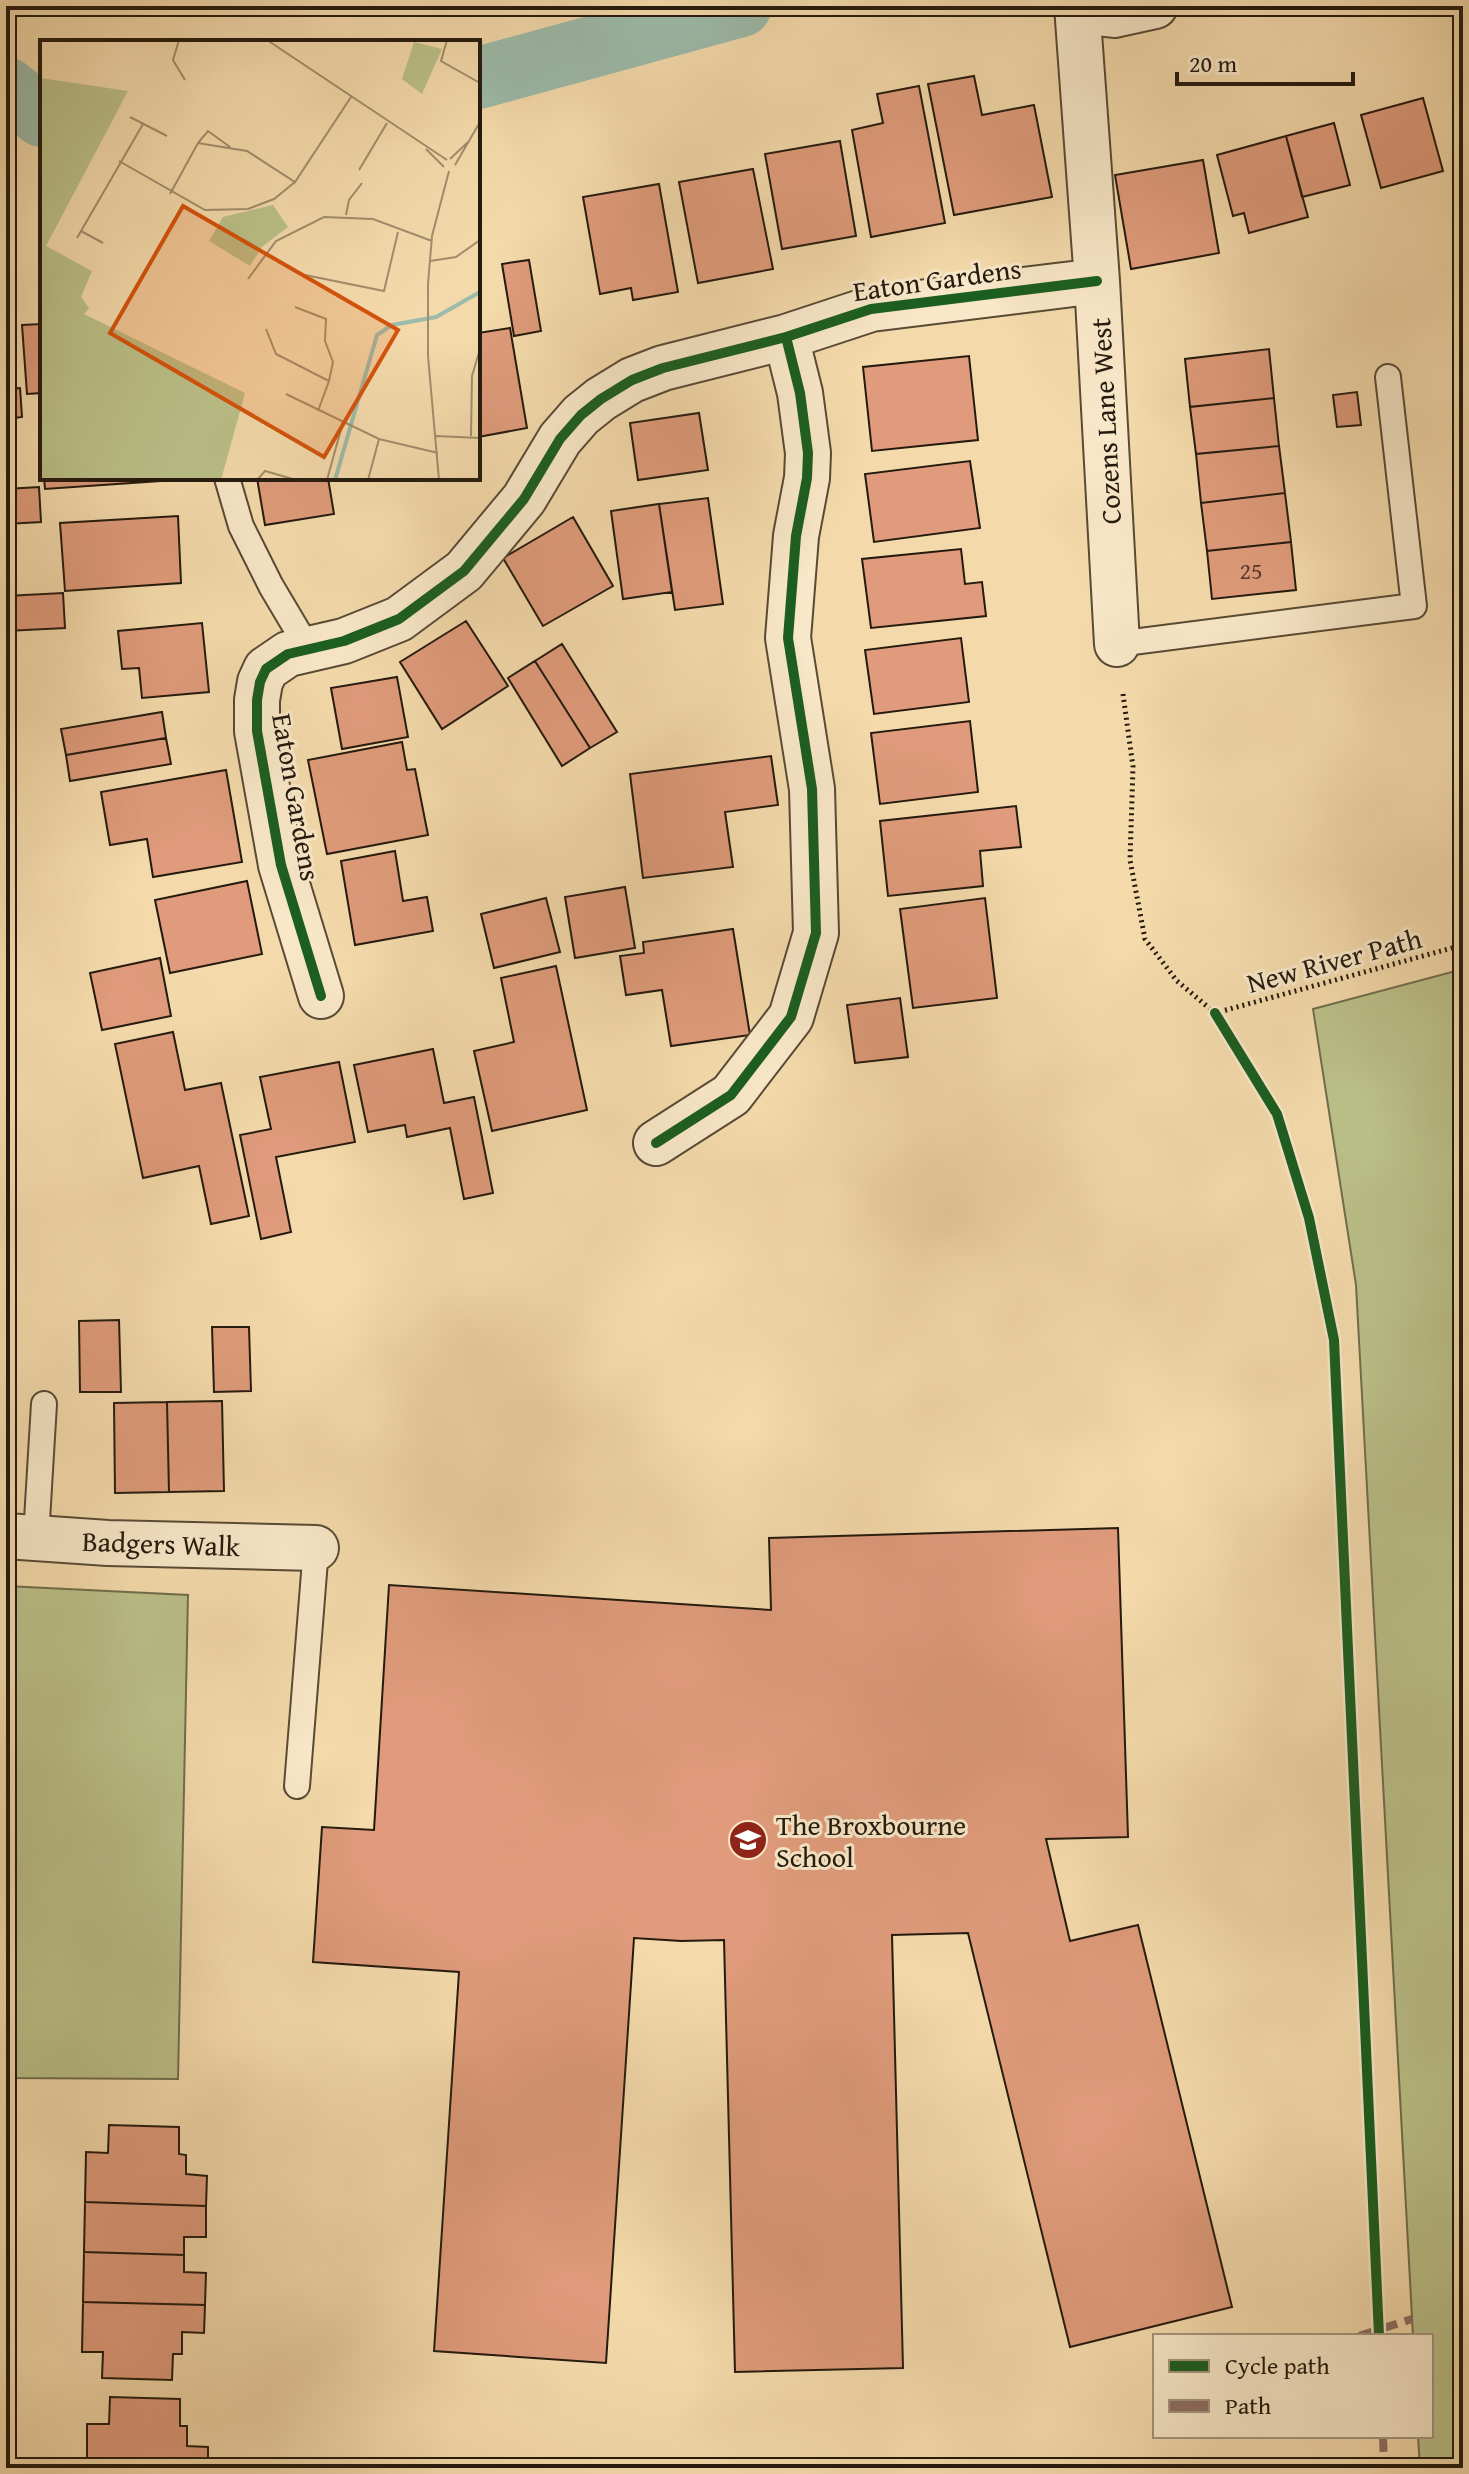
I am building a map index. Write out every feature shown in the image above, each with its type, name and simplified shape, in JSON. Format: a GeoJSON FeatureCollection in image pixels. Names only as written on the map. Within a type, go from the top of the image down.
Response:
{"type":"FeatureCollection","features":[{"type":"Feature","properties":{"kind":"street"},"geometry":{"type":"LineString","coordinates":[[1078,9],[1114,15],[1155,6]]}},
{"type":"Feature","properties":{"kind":"street","name":"Cozens Lane West"},"geometry":{"type":"LineString","coordinates":[[1078,9],[1117,644]]}},
{"type":"Feature","properties":{"kind":"street","name":"Eaton Gardens"},"geometry":{"type":"LineString","coordinates":[[321,996],[281,865],[257,731],[257,700],[266,669],[288,654],[344,641],[399,619],[464,571],[524,499],[560,439],[581,415],[632,380],[663,368],[786,337],[871,309],[1097,281]]}},
{"type":"Feature","properties":{"kind":"street"},"geometry":{"type":"LineString","coordinates":[[656,1143],[731,1095],[791,1017],[816,933],[812,789],[788,638],[796,536],[807,478],[808,453],[800,393],[786,337]]}},
{"type":"Feature","properties":{"kind":"street","name":"Badgers Walk"},"geometry":{"type":"LineString","coordinates":[[21,1536],[108,1543],[316,1548]]}},
{"type":"Feature","properties":{"kind":"lane"},"geometry":{"type":"LineString","coordinates":[[1117,644],[1414,606],[1388,377]]}},
{"type":"Feature","properties":{"kind":"lane"},"geometry":{"type":"LineString","coordinates":[[228,480],[241,526],[271,586],[309,650]]}},
{"type":"Feature","properties":{"kind":"lane"},"geometry":{"type":"LineString","coordinates":[[21,1536],[44,1404]]}},
{"type":"Feature","properties":{"kind":"lane"},"geometry":{"type":"LineString","coordinates":[[297,1786],[316,1548]]}},
{"type":"Feature","properties":{"kind":"green space"},"geometry":{"type":"Polygon","coordinates":[[[1463,969],[1463,2468],[1420,2468],[1418,2438],[1433,2438],[1433,2334],[1413,2334],[1356,1285],[1313,1009],[1463,969]]]}},
{"type":"Feature","properties":{"kind":"green space"},"geometry":{"type":"Polygon","coordinates":[[[6,1586],[188,1595],[178,2079],[6,2078],[6,1586]]]}},
{"type":"Feature","properties":{"kind":"building"},"geometry":{"type":"Polygon","coordinates":[[[974,76],[982,115],[1034,105],[1052,197],[954,215],[928,84],[974,76]]]}},
{"type":"Feature","properties":{"kind":"building"},"geometry":{"type":"Polygon","coordinates":[[[919,86],[945,223],[871,237],[852,130],[883,123],[877,94],[919,86]]]}},
{"type":"Feature","properties":{"kind":"building"},"geometry":{"type":"Polygon","coordinates":[[[1423,98],[1443,171],[1381,188],[1361,115],[1423,98]]]}},
{"type":"Feature","properties":{"kind":"building"},"geometry":{"type":"Polygon","coordinates":[[[1334,123],[1350,185],[1302,197],[1286,136],[1334,123]]]}},
{"type":"Feature","properties":{"kind":"building"},"geometry":{"type":"Polygon","coordinates":[[[1286,136],[1308,217],[1249,233],[1244,213],[1233,216],[1217,155],[1286,136]]]}},
{"type":"Feature","properties":{"kind":"building"},"geometry":{"type":"Polygon","coordinates":[[[840,141],[856,236],[782,249],[765,154],[840,141]]]}},
{"type":"Feature","properties":{"kind":"building"},"geometry":{"type":"Polygon","coordinates":[[[1203,160],[1219,253],[1131,269],[1115,175],[1203,160]]]}},
{"type":"Feature","properties":{"kind":"building"},"geometry":{"type":"Polygon","coordinates":[[[753,169],[773,269],[698,283],[679,182],[753,169]]]}},
{"type":"Feature","properties":{"kind":"building"},"geometry":{"type":"Polygon","coordinates":[[[659,184],[678,292],[633,300],[631,288],[600,294],[583,197],[659,184]]]}},
{"type":"Feature","properties":{"kind":"building"},"geometry":{"type":"Polygon","coordinates":[[[529,260],[541,331],[514,336],[502,264],[529,260]]]}},
{"type":"Feature","properties":{"kind":"building"},"geometry":{"type":"Polygon","coordinates":[[[40,324],[40,393],[27,394],[22,325],[40,324]]]}},
{"type":"Feature","properties":{"kind":"building"},"geometry":{"type":"Polygon","coordinates":[[[510,328],[527,428],[480,437],[480,333],[510,328]]]}},
{"type":"Feature","properties":{"kind":"building"},"geometry":{"type":"Polygon","coordinates":[[[1269,349],[1274,398],[1190,407],[1185,359],[1269,349]]]}},
{"type":"Feature","properties":{"kind":"building"},"geometry":{"type":"Polygon","coordinates":[[[969,356],[978,440],[872,451],[863,367],[969,356]]]}},
{"type":"Feature","properties":{"kind":"building"},"geometry":{"type":"Polygon","coordinates":[[[20,388],[22,417],[6,419],[6,389],[20,388]]]}},
{"type":"Feature","properties":{"kind":"building"},"geometry":{"type":"Polygon","coordinates":[[[1357,392],[1361,425],[1337,427],[1333,395],[1357,392]]]}},
{"type":"Feature","properties":{"kind":"building"},"geometry":{"type":"Polygon","coordinates":[[[1274,398],[1279,446],[1196,454],[1190,407],[1274,398]]]}},
{"type":"Feature","properties":{"kind":"building"},"geometry":{"type":"Polygon","coordinates":[[[699,413],[708,470],[638,480],[630,423],[699,413]]]}},
{"type":"Feature","properties":{"kind":"building"},"geometry":{"type":"Polygon","coordinates":[[[1279,446],[1285,493],[1201,503],[1196,454],[1279,446]]]}},
{"type":"Feature","properties":{"kind":"building"},"geometry":{"type":"Polygon","coordinates":[[[970,461],[980,528],[874,542],[865,474],[970,461]]]}},
{"type":"Feature","properties":{"kind":"building"},"geometry":{"type":"Polygon","coordinates":[[[44,480],[160,480],[160,481],[45,489],[44,480]]]}},
{"type":"Feature","properties":{"kind":"building"},"geometry":{"type":"Polygon","coordinates":[[[257,480],[328,480],[334,514],[265,525],[257,480]]]}},
{"type":"Feature","properties":{"kind":"building"},"geometry":{"type":"Polygon","coordinates":[[[39,487],[41,522],[6,524],[6,489],[39,487]]]}},
{"type":"Feature","properties":{"kind":"building"},"geometry":{"type":"Polygon","coordinates":[[[1285,493],[1291,542],[1207,551],[1201,503],[1285,493]]]}},
{"type":"Feature","properties":{"kind":"building"},"geometry":{"type":"Polygon","coordinates":[[[708,498],[723,604],[675,610],[659,504],[708,498]]]}},
{"type":"Feature","properties":{"kind":"building"},"geometry":{"type":"Polygon","coordinates":[[[659,504],[672,592],[623,599],[611,511],[659,504]]]}},
{"type":"Feature","properties":{"kind":"building"},"geometry":{"type":"Polygon","coordinates":[[[178,516],[181,583],[65,591],[60,523],[178,516]]]}},
{"type":"Feature","properties":{"kind":"building"},"geometry":{"type":"Polygon","coordinates":[[[573,517],[613,586],[543,626],[503,558],[573,517]]]}},
{"type":"Feature","properties":{"kind":"building"},"geometry":{"type":"Polygon","coordinates":[[[1291,542],[1296,590],[1212,599],[1207,551],[1291,542]]]}},
{"type":"Feature","properties":{"kind":"building"},"geometry":{"type":"Polygon","coordinates":[[[961,549],[965,584],[982,582],[986,616],[871,628],[862,559],[961,549]]]}},
{"type":"Feature","properties":{"kind":"building"},"geometry":{"type":"Polygon","coordinates":[[[63,593],[65,628],[6,631],[6,596],[63,593]]]}},
{"type":"Feature","properties":{"kind":"building"},"geometry":{"type":"Polygon","coordinates":[[[466,621],[508,686],[442,729],[400,662],[466,621]]]}},
{"type":"Feature","properties":{"kind":"building"},"geometry":{"type":"Polygon","coordinates":[[[202,623],[209,692],[142,698],[139,668],[122,669],[118,631],[202,623]]]}},
{"type":"Feature","properties":{"kind":"building"},"geometry":{"type":"Polygon","coordinates":[[[961,638],[969,702],[874,714],[865,650],[961,638]]]}},
{"type":"Feature","properties":{"kind":"building"},"geometry":{"type":"Polygon","coordinates":[[[562,644],[617,732],[590,748],[535,661],[562,644]]]}},
{"type":"Feature","properties":{"kind":"building"},"geometry":{"type":"Polygon","coordinates":[[[535,661],[590,748],[562,766],[508,678],[535,661]]]}},
{"type":"Feature","properties":{"kind":"building"},"geometry":{"type":"Polygon","coordinates":[[[397,677],[408,737],[342,749],[331,688],[397,677]]]}},
{"type":"Feature","properties":{"kind":"building"},"geometry":{"type":"Polygon","coordinates":[[[162,712],[166,738],[66,755],[61,729],[162,712]]]}},
{"type":"Feature","properties":{"kind":"building"},"geometry":{"type":"Polygon","coordinates":[[[970,721],[978,792],[880,804],[871,733],[970,721]]]}},
{"type":"Feature","properties":{"kind":"building"},"geometry":{"type":"Polygon","coordinates":[[[166,738],[171,764],[70,781],[66,755],[166,738]]]}},
{"type":"Feature","properties":{"kind":"building"},"geometry":{"type":"Polygon","coordinates":[[[402,742],[407,770],[415,769],[428,835],[327,854],[308,760],[402,742]]]}},
{"type":"Feature","properties":{"kind":"building"},"geometry":{"type":"Polygon","coordinates":[[[771,756],[778,805],[725,812],[733,867],[643,878],[630,774],[771,756]]]}},
{"type":"Feature","properties":{"kind":"building"},"geometry":{"type":"Polygon","coordinates":[[[226,770],[242,862],[153,877],[147,839],[110,845],[101,792],[226,770]]]}},
{"type":"Feature","properties":{"kind":"building"},"geometry":{"type":"Polygon","coordinates":[[[1016,806],[1021,847],[980,851],[983,886],[888,896],[880,821],[1016,806]]]}},
{"type":"Feature","properties":{"kind":"building"},"geometry":{"type":"Polygon","coordinates":[[[395,851],[403,901],[427,897],[433,931],[355,945],[341,861],[395,851]]]}},
{"type":"Feature","properties":{"kind":"building"},"geometry":{"type":"Polygon","coordinates":[[[247,881],[262,954],[170,973],[155,900],[247,881]]]}},
{"type":"Feature","properties":{"kind":"building"},"geometry":{"type":"Polygon","coordinates":[[[625,887],[635,948],[575,958],[565,897],[625,887]]]}},
{"type":"Feature","properties":{"kind":"building"},"geometry":{"type":"Polygon","coordinates":[[[546,898],[560,952],[494,968],[481,914],[546,898]]]}},
{"type":"Feature","properties":{"kind":"building"},"geometry":{"type":"Polygon","coordinates":[[[985,898],[997,998],[913,1008],[900,909],[985,898]]]}},
{"type":"Feature","properties":{"kind":"building"},"geometry":{"type":"Polygon","coordinates":[[[733,929],[750,1035],[671,1046],[662,990],[626,995],[620,956],[644,953],[643,942],[733,929]]]}},
{"type":"Feature","properties":{"kind":"building"},"geometry":{"type":"Polygon","coordinates":[[[160,958],[171,1016],[102,1030],[90,973],[160,958]]]}},
{"type":"Feature","properties":{"kind":"building"},"geometry":{"type":"Polygon","coordinates":[[[556,966],[587,1110],[492,1131],[474,1051],[514,1042],[501,978],[556,966]]]}},
{"type":"Feature","properties":{"kind":"building"},"geometry":{"type":"Polygon","coordinates":[[[900,998],[908,1057],[855,1063],[847,1005],[900,998]]]}},
{"type":"Feature","properties":{"kind":"building"},"geometry":{"type":"Polygon","coordinates":[[[173,1032],[185,1090],[221,1083],[249,1216],[211,1224],[199,1166],[143,1178],[115,1044],[173,1032]]]}},
{"type":"Feature","properties":{"kind":"building"},"geometry":{"type":"Polygon","coordinates":[[[433,1049],[444,1103],[474,1097],[493,1193],[464,1199],[450,1128],[407,1137],[405,1125],[368,1132],[354,1065],[433,1049]]]}},
{"type":"Feature","properties":{"kind":"building"},"geometry":{"type":"Polygon","coordinates":[[[339,1062],[355,1142],[276,1157],[291,1232],[261,1239],[240,1135],[271,1129],[260,1077],[339,1062]]]}},
{"type":"Feature","properties":{"kind":"building"},"geometry":{"type":"Polygon","coordinates":[[[119,1320],[121,1392],[80,1392],[79,1321],[119,1320]]]}},
{"type":"Feature","properties":{"kind":"building"},"geometry":{"type":"Polygon","coordinates":[[[212,1327],[249,1327],[251,1391],[214,1392],[212,1327]]]}},
{"type":"Feature","properties":{"kind":"building"},"geometry":{"type":"Polygon","coordinates":[[[222,1401],[224,1491],[169,1492],[167,1402],[222,1401]]]}},
{"type":"Feature","properties":{"kind":"building"},"geometry":{"type":"Polygon","coordinates":[[[167,1402],[169,1492],[115,1493],[114,1403],[167,1402]]]}},
{"type":"Feature","properties":{"kind":"building"},"geometry":{"type":"Polygon","coordinates":[[[1118,1528],[1128,1837],[1046,1839],[1070,1941],[1138,1925],[1232,2307],[1070,2347],[968,1933],[892,1935],[903,2368],[735,2372],[724,1940],[634,1938],[606,2363],[434,2351],[459,1972],[313,1962],[322,1827],[374,1830],[389,1585],[771,1610],[769,1538],[1118,1528]]]}},
{"type":"Feature","properties":{"kind":"building"},"geometry":{"type":"Polygon","coordinates":[[[109,2125],[179,2127],[179,2154],[186,2155],[186,2174],[207,2176],[206,2206],[85,2202],[86,2152],[108,2153],[109,2125]]]}},
{"type":"Feature","properties":{"kind":"building"},"geometry":{"type":"Polygon","coordinates":[[[85,2202],[206,2206],[206,2237],[184,2237],[184,2255],[84,2252],[85,2202]]]}},
{"type":"Feature","properties":{"kind":"building"},"geometry":{"type":"Polygon","coordinates":[[[84,2252],[184,2255],[184,2272],[206,2273],[205,2305],[83,2302],[84,2252]]]}},
{"type":"Feature","properties":{"kind":"building"},"geometry":{"type":"Polygon","coordinates":[[[83,2302],[205,2305],[204,2333],[182,2332],[182,2354],[173,2354],[172,2380],[102,2378],[103,2352],[82,2352],[83,2302]]]}},
{"type":"Feature","properties":{"kind":"building"},"geometry":{"type":"Polygon","coordinates":[[[110,2397],[180,2399],[180,2426],[187,2426],[187,2446],[208,2447],[208,2468],[87,2468],[87,2424],[109,2424],[110,2397]]]}},
{"type":"Feature","properties":{"kind":"waterway"},"geometry":{"type":"LineString","coordinates":[[480,77],[741,6]]}},
{"type":"Feature","properties":{"kind":"waterway"},"geometry":{"type":"LineString","coordinates":[[6,88],[40,114]]}},
{"type":"Feature","properties":{"kind":"marked path"},"geometry":{"type":"LineString","coordinates":[[1365,2334],[1412,2319]]}},
{"type":"Feature","properties":{"kind":"marked path"},"geometry":{"type":"LineString","coordinates":[[1383,2438],[1384,2468]]}},
{"type":"Feature","properties":{"kind":"cycle path"},"geometry":{"type":"LineString","coordinates":[[656,1143],[731,1095],[791,1017],[816,933],[812,789],[788,638],[796,536],[807,478],[808,453],[800,393],[786,337],[871,309],[1097,281]]}},
{"type":"Feature","properties":{"kind":"cycle path"},"geometry":{"type":"LineString","coordinates":[[321,996],[281,865],[257,731],[257,700],[266,669],[288,654],[344,641],[399,619],[464,571],[524,499],[560,439],[581,415],[601,399],[632,380],[663,368],[786,337]]}},
{"type":"Feature","properties":{"kind":"cycle path"},"geometry":{"type":"LineString","coordinates":[[1215,1013],[1277,1114],[1309,1218],[1334,1340],[1379,2334]]}},
{"type":"Feature","properties":{"kind":"place","name":"The Broxbourne School"},"geometry":{"type":"Point","coordinates":[748,1840]}}]}
